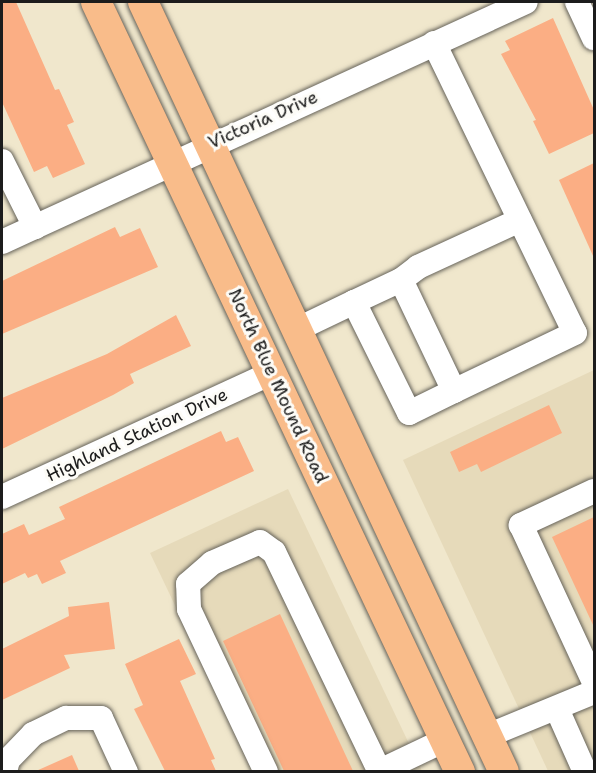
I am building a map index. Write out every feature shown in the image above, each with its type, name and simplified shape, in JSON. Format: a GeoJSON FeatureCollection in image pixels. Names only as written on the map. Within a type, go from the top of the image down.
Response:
{"type":"FeatureCollection","features":[{"type":"Feature","properties":{"kind":"main road","name":"North Blue Mound Road"},"geometry":{"type":"LineString","coordinates":[[96,2],[460,771]]}},
{"type":"Feature","properties":{"kind":"main road"},"geometry":{"type":"LineString","coordinates":[[143,2],[212,143],[504,771]]}},
{"type":"Feature","properties":{"kind":"street","name":"Victoria Drive"},"geometry":{"type":"LineString","coordinates":[[2,242],[212,143],[526,2]]}},
{"type":"Feature","properties":{"kind":"street"},"geometry":{"type":"LineString","coordinates":[[577,2],[594,38]]}},
{"type":"Feature","properties":{"kind":"street"},"geometry":{"type":"LineString","coordinates":[[354,302],[409,413],[575,333],[434,43]]}},
{"type":"Feature","properties":{"kind":"street"},"geometry":{"type":"LineString","coordinates":[[2,161],[35,227]]}},
{"type":"Feature","properties":{"kind":"street"},"geometry":{"type":"LineString","coordinates":[[298,329],[401,280],[418,267],[520,220]]}},
{"type":"Feature","properties":{"kind":"street"},"geometry":{"type":"LineString","coordinates":[[401,280],[454,391]]}},
{"type":"Feature","properties":{"kind":"street","name":"Highland Station Drive"},"geometry":{"type":"LineString","coordinates":[[2,496],[272,373]]}},
{"type":"Feature","properties":{"kind":"street"},"geometry":{"type":"LineString","coordinates":[[594,491],[520,525],[594,682]]}},
{"type":"Feature","properties":{"kind":"street"},"geometry":{"type":"LineString","coordinates":[[266,771],[189,609],[188,584],[212,562],[260,542],[274,552],[380,771],[445,740]]}},
{"type":"Feature","properties":{"kind":"street"},"geometry":{"type":"LineString","coordinates":[[487,736],[594,692]]}},
{"type":"Feature","properties":{"kind":"street"},"geometry":{"type":"LineString","coordinates":[[557,709],[585,771]]}},
{"type":"Feature","properties":{"kind":"street"},"geometry":{"type":"LineString","coordinates":[[5,771],[8,760],[33,734],[66,718],[102,718],[126,771]]}},
{"type":"Feature","properties":{"kind":"shaded area"},"geometry":{"type":"Polygon","coordinates":[[[594,370],[594,771],[548,771],[403,460],[594,370]]]}},
{"type":"Feature","properties":{"kind":"shaded area"},"geometry":{"type":"Polygon","coordinates":[[[288,489],[422,771],[254,771],[150,553],[288,489]]]}},
{"type":"Feature","properties":{"kind":"building"},"geometry":{"type":"Polygon","coordinates":[[[2,2],[16,2],[55,90],[59,89],[74,122],[67,125],[85,164],[53,178],[47,166],[34,172],[2,102],[2,2]]]}},
{"type":"Feature","properties":{"kind":"building"},"geometry":{"type":"Polygon","coordinates":[[[553,18],[594,110],[594,133],[549,154],[533,121],[536,120],[501,54],[510,50],[505,41],[553,18]]]}},
{"type":"Feature","properties":{"kind":"building"},"geometry":{"type":"Polygon","coordinates":[[[594,163],[594,258],[559,180],[594,163]]]}},
{"type":"Feature","properties":{"kind":"building"},"geometry":{"type":"Polygon","coordinates":[[[115,227],[120,237],[140,228],[158,267],[2,334],[2,281],[115,227]]]}},
{"type":"Feature","properties":{"kind":"building"},"geometry":{"type":"Polygon","coordinates":[[[176,315],[191,346],[130,374],[134,383],[113,395],[2,449],[2,398],[107,354],[176,315]]]}},
{"type":"Feature","properties":{"kind":"building"},"geometry":{"type":"Polygon","coordinates":[[[549,405],[562,433],[481,472],[477,464],[459,472],[450,452],[549,405]]]}},
{"type":"Feature","properties":{"kind":"building"},"geometry":{"type":"Polygon","coordinates":[[[221,431],[226,442],[238,437],[254,471],[60,561],[66,573],[42,584],[37,574],[28,578],[25,573],[2,584],[2,534],[24,524],[29,535],[65,519],[59,507],[221,431]]]}},
{"type":"Feature","properties":{"kind":"building"},"geometry":{"type":"Polygon","coordinates":[[[594,517],[594,627],[552,537],[594,517]]]}},
{"type":"Feature","properties":{"kind":"building"},"geometry":{"type":"Polygon","coordinates":[[[109,602],[115,649],[64,655],[70,668],[2,700],[2,649],[69,616],[68,607],[109,602]]]}},
{"type":"Feature","properties":{"kind":"building"},"geometry":{"type":"Polygon","coordinates":[[[280,614],[353,771],[284,771],[223,641],[280,614]]]}},
{"type":"Feature","properties":{"kind":"building"},"geometry":{"type":"Polygon","coordinates":[[[179,639],[196,674],[180,681],[215,759],[211,760],[216,771],[165,771],[134,709],[143,705],[125,664],[179,639]]]}},
{"type":"Feature","properties":{"kind":"building"},"geometry":{"type":"Polygon","coordinates":[[[72,755],[79,771],[36,771],[72,755]]]}}]}
